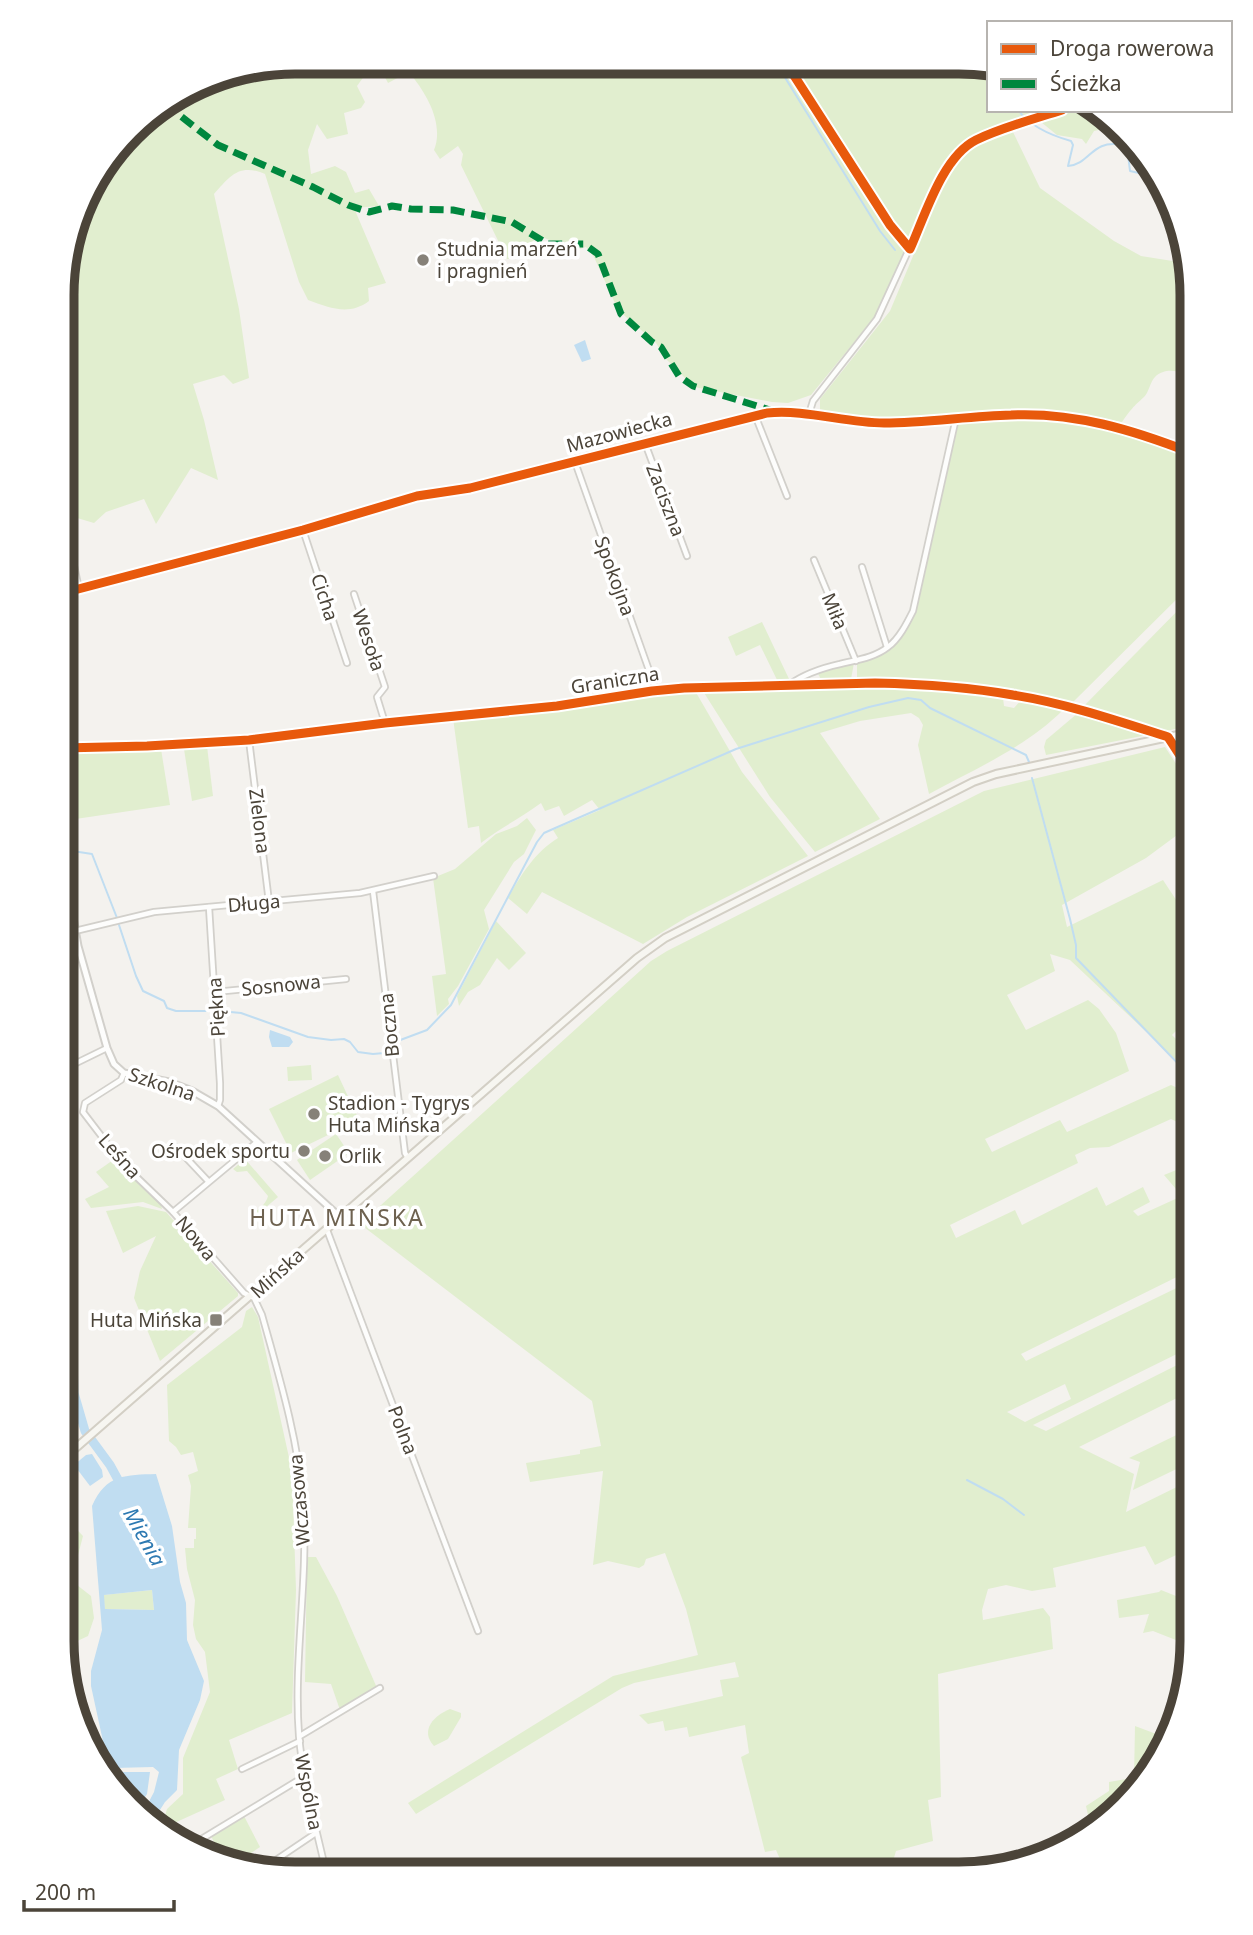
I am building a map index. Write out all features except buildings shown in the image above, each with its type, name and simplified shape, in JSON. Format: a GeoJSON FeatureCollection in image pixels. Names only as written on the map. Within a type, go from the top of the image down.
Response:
{"type":"FeatureCollection","features":[{"type":"Feature","properties":{"kind":"main road","name":"Mińska"},"geometry":{"type":"LineString","coordinates":[[74,1449],[637,958],[675,932],[973,782],[1180,735]]}},
{"type":"Feature","properties":{"kind":"street"},"geometry":{"type":"LineString","coordinates":[[808,414],[813,401],[877,319],[951,163],[974,141],[1056,112]]}},
{"type":"Feature","properties":{"kind":"street","name":"Mazowiecka"},"geometry":{"type":"LineString","coordinates":[[74,590],[303,530],[417,496],[470,488],[755,415],[777,412],[886,423],[1044,415],[1091,421],[1141,434],[1180,448]]}},
{"type":"Feature","properties":{"kind":"street"},"geometry":{"type":"LineString","coordinates":[[755,415],[787,496]]}},
{"type":"Feature","properties":{"kind":"street"},"geometry":{"type":"LineString","coordinates":[[787,686],[815,671],[873,656],[888,647],[914,611],[956,418]]}},
{"type":"Feature","properties":{"kind":"street","name":"Zaciszna"},"geometry":{"type":"LineString","coordinates":[[645,443],[687,556]]}},
{"type":"Feature","properties":{"kind":"street","name":"Spokojna"},"geometry":{"type":"LineString","coordinates":[[575,462],[656,690]]}},
{"type":"Feature","properties":{"kind":"street","name":"Cicha"},"geometry":{"type":"LineString","coordinates":[[303,530],[347,663]]}},
{"type":"Feature","properties":{"kind":"street","name":"Miła"},"geometry":{"type":"LineString","coordinates":[[814,560],[856,661]]}},
{"type":"Feature","properties":{"kind":"street"},"geometry":{"type":"LineString","coordinates":[[74,566],[79,589]]}},
{"type":"Feature","properties":{"kind":"street"},"geometry":{"type":"LineString","coordinates":[[862,567],[888,647]]}},
{"type":"Feature","properties":{"kind":"street","name":"Wesoła"},"geometry":{"type":"LineString","coordinates":[[354,594],[385,687],[377,697],[385,723]]}},
{"type":"Feature","properties":{"kind":"street","name":"Graniczna"},"geometry":{"type":"LineString","coordinates":[[74,748],[249,740],[557,706],[656,690],[723,686],[907,683],[1002,693],[1068,708],[1168,737]]}},
{"type":"Feature","properties":{"kind":"street"},"geometry":{"type":"LineString","coordinates":[[1168,737],[1180,755]]}},
{"type":"Feature","properties":{"kind":"street","name":"Zielona"},"geometry":{"type":"LineString","coordinates":[[249,740],[269,902]]}},
{"type":"Feature","properties":{"kind":"street","name":"Długa"},"geometry":{"type":"LineString","coordinates":[[74,932],[154,912],[373,891],[433,876]]}},
{"type":"Feature","properties":{"kind":"street","name":"Boczna"},"geometry":{"type":"LineString","coordinates":[[373,891],[399,1114],[408,1158]]}},
{"type":"Feature","properties":{"kind":"street","name":"Piękna"},"geometry":{"type":"LineString","coordinates":[[209,907],[220,1083],[218,1106]]}},
{"type":"Feature","properties":{"kind":"street","name":"Szkolna"},"geometry":{"type":"LineString","coordinates":[[74,932],[114,1064],[124,1073],[170,1082],[218,1106],[340,1217]]}},
{"type":"Feature","properties":{"kind":"street","name":"Sosnowa"},"geometry":{"type":"LineString","coordinates":[[215,992],[346,979]]}},
{"type":"Feature","properties":{"kind":"street"},"geometry":{"type":"LineString","coordinates":[[74,1064],[107,1048]]}},
{"type":"Feature","properties":{"kind":"street","name":"Leśna"},"geometry":{"type":"LineString","coordinates":[[124,1073],[121,1080],[85,1103],[83,1112],[122,1163],[173,1212]]}},
{"type":"Feature","properties":{"kind":"street","name":"Nowa"},"geometry":{"type":"LineString","coordinates":[[250,1297],[219,1266],[173,1212],[257,1142]]}},
{"type":"Feature","properties":{"kind":"street"},"geometry":{"type":"LineString","coordinates":[[176,1147],[208,1181]]}},
{"type":"Feature","properties":{"kind":"street","name":"Polna"},"geometry":{"type":"LineString","coordinates":[[326,1229],[478,1631]]}},
{"type":"Feature","properties":{"kind":"street","name":"Wczasowa"},"geometry":{"type":"LineString","coordinates":[[250,1297],[254,1298],[262,1315],[288,1414],[300,1478],[304,1525],[299,1711]]}},
{"type":"Feature","properties":{"kind":"street"},"geometry":{"type":"LineString","coordinates":[[242,1769],[300,1738],[380,1688]]}},
{"type":"Feature","properties":{"kind":"street","name":"Wspólna"},"geometry":{"type":"LineString","coordinates":[[299,1711],[305,1776],[323,1862]]}},
{"type":"Feature","properties":{"kind":"street"},"geometry":{"type":"LineString","coordinates":[[200,1840],[305,1776]]}},
{"type":"Feature","properties":{"kind":"street"},"geometry":{"type":"LineString","coordinates":[[275,1861],[316,1833]]}},
{"type":"Feature","properties":{"kind":"green space"},"geometry":{"type":"Polygon","coordinates":[[[366,74],[357,86],[365,102],[361,108],[344,113],[348,134],[327,139],[317,124],[308,150],[311,174],[335,166],[346,172],[355,193],[369,189],[379,206],[354,208],[386,283],[368,288],[369,301],[354,308],[332,308],[308,300],[299,282],[265,174],[248,170],[230,177],[214,194],[239,309],[249,378],[233,384],[224,375],[193,384],[218,480],[191,468],[156,524],[144,499],[106,512],[94,523],[74,517],[74,295],[75,266],[81,237],[103,184],[128,149],[149,128],[184,103],[210,90],[266,75],[366,74]]]}},
{"type":"Feature","properties":{"kind":"green space"},"geometry":{"type":"Polygon","coordinates":[[[383,74],[405,74],[388,83],[383,74]]]}},
{"type":"Feature","properties":{"kind":"green space"},"geometry":{"type":"Polygon","coordinates":[[[405,74],[987,75],[987,112],[1044,112],[983,132],[948,157],[874,318],[811,395],[788,403],[694,387],[665,358],[656,343],[618,310],[594,257],[586,247],[576,250],[539,236],[512,259],[507,259],[461,165],[463,154],[458,146],[440,159],[434,150],[437,140],[436,121],[429,102],[412,76],[405,74]]]}},
{"type":"Feature","properties":{"kind":"green space"},"geometry":{"type":"Polygon","coordinates":[[[1071,112],[1082,112],[1104,129],[1094,131],[1086,144],[1082,139],[1057,135],[1041,122],[1071,112]]]}},
{"type":"Feature","properties":{"kind":"green space"},"geometry":{"type":"Polygon","coordinates":[[[1013,132],[1040,188],[1114,241],[1141,256],[1177,262],[1180,372],[1163,372],[1153,379],[1146,395],[1122,422],[1052,412],[1009,410],[884,419],[820,410],[820,399],[890,311],[947,175],[968,149],[998,135],[1013,132]]]}},
{"type":"Feature","properties":{"kind":"green space"},"geometry":{"type":"Polygon","coordinates":[[[1014,420],[1082,426],[1148,442],[1180,454],[1180,596],[1069,706],[997,691],[857,682],[857,663],[883,653],[908,625],[931,546],[958,423],[1014,420]]]}},
{"type":"Feature","properties":{"kind":"green space"},"geometry":{"type":"Polygon","coordinates":[[[1180,608],[1180,728],[1162,732],[1081,709],[1180,608]]]}},
{"type":"Feature","properties":{"kind":"green space"},"geometry":{"type":"Polygon","coordinates":[[[762,622],[790,681],[779,684],[760,645],[736,656],[728,637],[762,622]]]}},
{"type":"Feature","properties":{"kind":"green space"},"geometry":{"type":"Polygon","coordinates":[[[854,663],[851,679],[822,681],[817,672],[837,665],[854,663]]]}},
{"type":"Feature","properties":{"kind":"green space"},"geometry":{"type":"Polygon","coordinates":[[[853,685],[924,687],[998,695],[1003,698],[1004,706],[1014,708],[1021,700],[1063,710],[1016,746],[929,794],[918,745],[923,725],[919,718],[911,713],[860,721],[820,733],[880,819],[815,852],[770,797],[701,688],[853,685]]]}},
{"type":"Feature","properties":{"kind":"green space"},"geometry":{"type":"Polygon","coordinates":[[[694,689],[742,772],[808,856],[687,917],[643,944],[542,892],[527,914],[508,898],[536,857],[558,838],[553,830],[600,810],[592,800],[564,816],[559,806],[545,811],[541,803],[481,843],[479,826],[468,828],[453,718],[560,708],[656,692],[694,689]]]}},
{"type":"Feature","properties":{"kind":"green space"},"geometry":{"type":"Polygon","coordinates":[[[1078,713],[1152,734],[1046,755],[1046,740],[1078,713]]]}},
{"type":"Feature","properties":{"kind":"green space"},"geometry":{"type":"Polygon","coordinates":[[[207,746],[213,796],[192,801],[184,749],[207,746]]]}},
{"type":"Feature","properties":{"kind":"green space"},"geometry":{"type":"Polygon","coordinates":[[[1165,747],[1180,769],[1180,833],[1146,858],[1062,905],[1067,927],[1163,880],[1180,905],[1180,954],[1176,957],[1180,963],[1179,1028],[1172,1035],[1179,1042],[1179,1063],[1070,960],[1050,954],[1055,971],[1007,995],[1026,1030],[1088,1000],[1099,1009],[1116,1033],[1129,1071],[985,1139],[992,1152],[1060,1120],[1067,1132],[1171,1085],[1179,1089],[1179,1123],[1171,1119],[1109,1147],[1090,1148],[1075,1155],[1078,1163],[950,1225],[956,1238],[1015,1210],[1022,1225],[1097,1187],[1106,1206],[1143,1187],[1150,1202],[1133,1211],[1138,1216],[1179,1197],[1179,1276],[1021,1354],[1026,1361],[1179,1287],[1179,1353],[1033,1425],[1046,1431],[1179,1364],[1179,1397],[1079,1447],[1134,1474],[1126,1512],[1179,1486],[1179,1554],[1155,1565],[1145,1546],[1053,1568],[1056,1587],[1032,1591],[1006,1585],[988,1589],[982,1610],[983,1620],[1043,1608],[1050,1617],[1053,1649],[938,1674],[941,1797],[928,1800],[933,1841],[896,1851],[893,1862],[781,1862],[776,1850],[765,1852],[741,1757],[749,1753],[745,1725],[689,1737],[687,1727],[665,1731],[663,1721],[648,1724],[639,1715],[723,1696],[720,1680],[739,1677],[735,1662],[634,1683],[622,1688],[416,1814],[408,1803],[613,1676],[698,1655],[686,1609],[665,1553],[646,1559],[644,1565],[639,1568],[608,1561],[593,1565],[603,1471],[530,1482],[526,1463],[580,1454],[580,1450],[601,1446],[592,1401],[360,1224],[651,961],[984,791],[1165,747]],[[1065,1384],[1007,1412],[1025,1422],[1071,1399],[1065,1384]]]}},
{"type":"Feature","properties":{"kind":"green space"},"geometry":{"type":"Polygon","coordinates":[[[161,749],[170,805],[74,819],[74,751],[161,749]]]}},
{"type":"Feature","properties":{"kind":"green space"},"geometry":{"type":"Polygon","coordinates":[[[527,818],[536,830],[524,854],[514,862],[484,910],[489,929],[448,999],[449,1004],[437,1016],[432,976],[446,974],[433,878],[455,869],[496,834],[517,826],[527,818]]]}},
{"type":"Feature","properties":{"kind":"green space"},"geometry":{"type":"Polygon","coordinates":[[[496,921],[526,953],[509,970],[497,958],[480,985],[468,992],[459,1006],[457,996],[496,921]]]}},
{"type":"Feature","properties":{"kind":"green space"},"geometry":{"type":"Polygon","coordinates":[[[311,1065],[312,1080],[288,1081],[287,1067],[311,1065]]]}},
{"type":"Feature","properties":{"kind":"green space","name":"Stadion - Tygrys Huta Mińska"},"geometry":{"type":"Polygon","coordinates":[[[338,1075],[359,1120],[291,1153],[269,1109],[338,1075]]]}},
{"type":"Feature","properties":{"kind":"green space","name":"Orlik"},"geometry":{"type":"Polygon","coordinates":[[[336,1134],[349,1153],[310,1180],[297,1160],[336,1134]]]}},
{"type":"Feature","properties":{"kind":"green space"},"geometry":{"type":"Polygon","coordinates":[[[116,1158],[160,1201],[162,1209],[143,1202],[91,1208],[85,1199],[109,1187],[96,1172],[116,1158]]]}},
{"type":"Feature","properties":{"kind":"green space"},"geometry":{"type":"Polygon","coordinates":[[[245,1159],[278,1197],[253,1218],[249,1213],[261,1207],[268,1196],[247,1171],[237,1172],[233,1169],[245,1159]]]}},
{"type":"Feature","properties":{"kind":"green space"},"geometry":{"type":"Polygon","coordinates":[[[1179,1169],[1179,1193],[1164,1175],[1179,1169]]]}},
{"type":"Feature","properties":{"kind":"green space"},"geometry":{"type":"Polygon","coordinates":[[[138,1206],[166,1212],[238,1293],[238,1296],[160,1361],[134,1298],[140,1271],[156,1236],[123,1253],[106,1211],[138,1206]]]}},
{"type":"Feature","properties":{"kind":"green space"},"geometry":{"type":"Polygon","coordinates":[[[252,1307],[258,1317],[292,1471],[296,1590],[292,1713],[229,1740],[238,1769],[216,1779],[225,1800],[172,1824],[164,1819],[167,1809],[183,1794],[183,1758],[210,1692],[205,1652],[196,1639],[193,1625],[195,1600],[185,1548],[194,1548],[196,1539],[196,1528],[188,1528],[191,1486],[188,1475],[198,1471],[193,1452],[181,1455],[169,1441],[167,1385],[242,1327],[246,1311],[252,1307]]]}},
{"type":"Feature","properties":{"kind":"green space"},"geometry":{"type":"Polygon","coordinates":[[[1179,1434],[1179,1468],[1133,1490],[1140,1462],[1129,1458],[1179,1434]]]}},
{"type":"Feature","properties":{"kind":"green space"},"geometry":{"type":"Polygon","coordinates":[[[74,1527],[83,1536],[77,1559],[77,1585],[91,1596],[94,1618],[88,1636],[74,1643],[74,1527]]]}},
{"type":"Feature","properties":{"kind":"green space"},"geometry":{"type":"Polygon","coordinates":[[[307,1557],[316,1557],[337,1596],[377,1688],[340,1710],[331,1684],[305,1682],[307,1557]]]}},
{"type":"Feature","properties":{"kind":"green space"},"geometry":{"type":"Polygon","coordinates":[[[152,1590],[154,1610],[105,1609],[103,1595],[152,1590]]]}},
{"type":"Feature","properties":{"kind":"green space"},"geometry":{"type":"Polygon","coordinates":[[[1161,1590],[1179,1597],[1179,1641],[1153,1631],[1143,1633],[1149,1614],[1119,1618],[1117,1600],[1161,1590]]]}},
{"type":"Feature","properties":{"kind":"green space"},"geometry":{"type":"Polygon","coordinates":[[[450,1709],[461,1713],[461,1717],[448,1739],[434,1746],[428,1734],[431,1724],[439,1715],[450,1709]]]}},
{"type":"Feature","properties":{"kind":"green space"},"geometry":{"type":"Polygon","coordinates":[[[1135,1726],[1158,1735],[1134,1775],[1135,1726]]]}},
{"type":"Feature","properties":{"kind":"green space"},"geometry":{"type":"Polygon","coordinates":[[[1131,1778],[1115,1797],[1091,1817],[1086,1806],[1109,1791],[1109,1782],[1131,1778]]]}},
{"type":"Feature","properties":{"kind":"green space"},"geometry":{"type":"Polygon","coordinates":[[[244,1816],[260,1847],[247,1856],[237,1854],[217,1847],[211,1836],[244,1816]]]}},
{"type":"Feature","properties":{"kind":"water"},"geometry":{"type":"Polygon","coordinates":[[[585,340],[591,359],[582,362],[574,345],[585,340]]]}},
{"type":"Feature","properties":{"kind":"water"},"geometry":{"type":"Polygon","coordinates":[[[270,1030],[290,1037],[293,1042],[289,1047],[272,1047],[270,1030]]]}},
{"type":"Feature","properties":{"kind":"water"},"geometry":{"type":"Polygon","coordinates":[[[92,1454],[102,1470],[103,1477],[90,1486],[74,1465],[86,1455],[92,1454]]]}},
{"type":"Feature","properties":{"kind":"water"},"geometry":{"type":"Polygon","coordinates":[[[156,1474],[172,1526],[180,1582],[186,1603],[187,1640],[204,1681],[200,1700],[179,1750],[177,1790],[157,1814],[147,1805],[159,1772],[153,1767],[114,1768],[106,1756],[91,1686],[91,1671],[102,1630],[92,1506],[110,1482],[126,1476],[156,1474]],[[152,1590],[104,1595],[105,1609],[154,1610],[152,1590]]]}},
{"type":"Feature","properties":{"kind":"water"},"geometry":{"type":"Polygon","coordinates":[[[117,1772],[150,1772],[147,1794],[142,1801],[117,1772]]]}},
{"type":"Feature","properties":{"kind":"waterway"},"geometry":{"type":"LineString","coordinates":[[783,74],[880,231],[895,250]]}},
{"type":"Feature","properties":{"kind":"waterway"},"geometry":{"type":"LineString","coordinates":[[1020,112],[1042,130],[1071,141],[1073,145],[1068,166],[1082,161],[1104,145],[1121,145]]}},
{"type":"Feature","properties":{"kind":"waterway"},"geometry":{"type":"LineString","coordinates":[[1124,149],[1130,171],[1143,174]]}},
{"type":"Feature","properties":{"kind":"waterway"},"geometry":{"type":"LineString","coordinates":[[395,1042],[427,1030],[451,1005],[537,842],[544,833],[553,829],[736,749],[869,707],[908,698],[921,700],[930,708],[1026,755],[1029,762]]}},
{"type":"Feature","properties":{"kind":"waterway"},"geometry":{"type":"LineString","coordinates":[[1032,778],[1070,919],[1076,958],[1179,1065]]}},
{"type":"Feature","properties":{"kind":"waterway"},"geometry":{"type":"LineString","coordinates":[[74,851],[92,854],[117,918]]}},
{"type":"Feature","properties":{"kind":"waterway"},"geometry":{"type":"LineString","coordinates":[[119,925],[143,991],[164,1001],[167,1008],[176,1011],[213,1011]]}},
{"type":"Feature","properties":{"kind":"waterway"},"geometry":{"type":"LineString","coordinates":[[220,1011],[241,1013],[308,1037],[344,1039],[358,1052],[384,1053],[388,1042]]}},
{"type":"Feature","properties":{"kind":"waterway","name":"Mienia"},"geometry":{"type":"LineString","coordinates":[[74,1393],[85,1431],[110,1465],[122,1487]]}},
{"type":"Feature","properties":{"kind":"waterway"},"geometry":{"type":"LineString","coordinates":[[967,1480],[1003,1499],[1024,1515]]}},
{"type":"Feature","properties":{"kind":"marked path"},"geometry":{"type":"LineString","coordinates":[[173,110],[218,145],[348,205],[369,212],[392,206],[453,210],[512,222],[548,244],[584,244],[598,254],[621,314],[661,347],[679,376],[693,386],[770,410]]}},
{"type":"Feature","properties":{"kind":"cycle path"},"geometry":{"type":"LineString","coordinates":[[793,74],[890,225],[910,249],[944,173],[964,148],[997,131],[1056,112]]}},
{"type":"Feature","properties":{"kind":"cycle path"},"geometry":{"type":"LineString","coordinates":[[74,590],[303,530],[417,496],[470,488],[767,413],[796,413],[884,423],[1011,415],[1058,416],[1126,430],[1180,449]]}},
{"type":"Feature","properties":{"kind":"cycle path"},"geometry":{"type":"LineString","coordinates":[[74,748],[249,740],[557,706],[684,688],[875,683],[944,686],[1033,698],[1168,737],[1180,755]]}},
{"type":"Feature","properties":{"kind":"place","name":"Studnia marzeń i pragnień"},"geometry":{"type":"Point","coordinates":[423,260]}},
{"type":"Feature","properties":{"kind":"place","name":"Stadion - Tygrys Huta Mińska"},"geometry":{"type":"Point","coordinates":[314,1114]}},
{"type":"Feature","properties":{"kind":"place","name":"Ośrodek sportu"},"geometry":{"type":"Point","coordinates":[304,1151]}},
{"type":"Feature","properties":{"kind":"place","name":"Orlik"},"geometry":{"type":"Point","coordinates":[325,1156]}},
{"type":"Feature","properties":{"kind":"place","name":"Huta Mińska"},"geometry":{"type":"Point","coordinates":[216,1320]}},
{"type":"Feature","properties":{"kind":"district","name":"HUTA MIŃSKA"},"geometry":{"type":"Point","coordinates":[337,1218]}}]}
